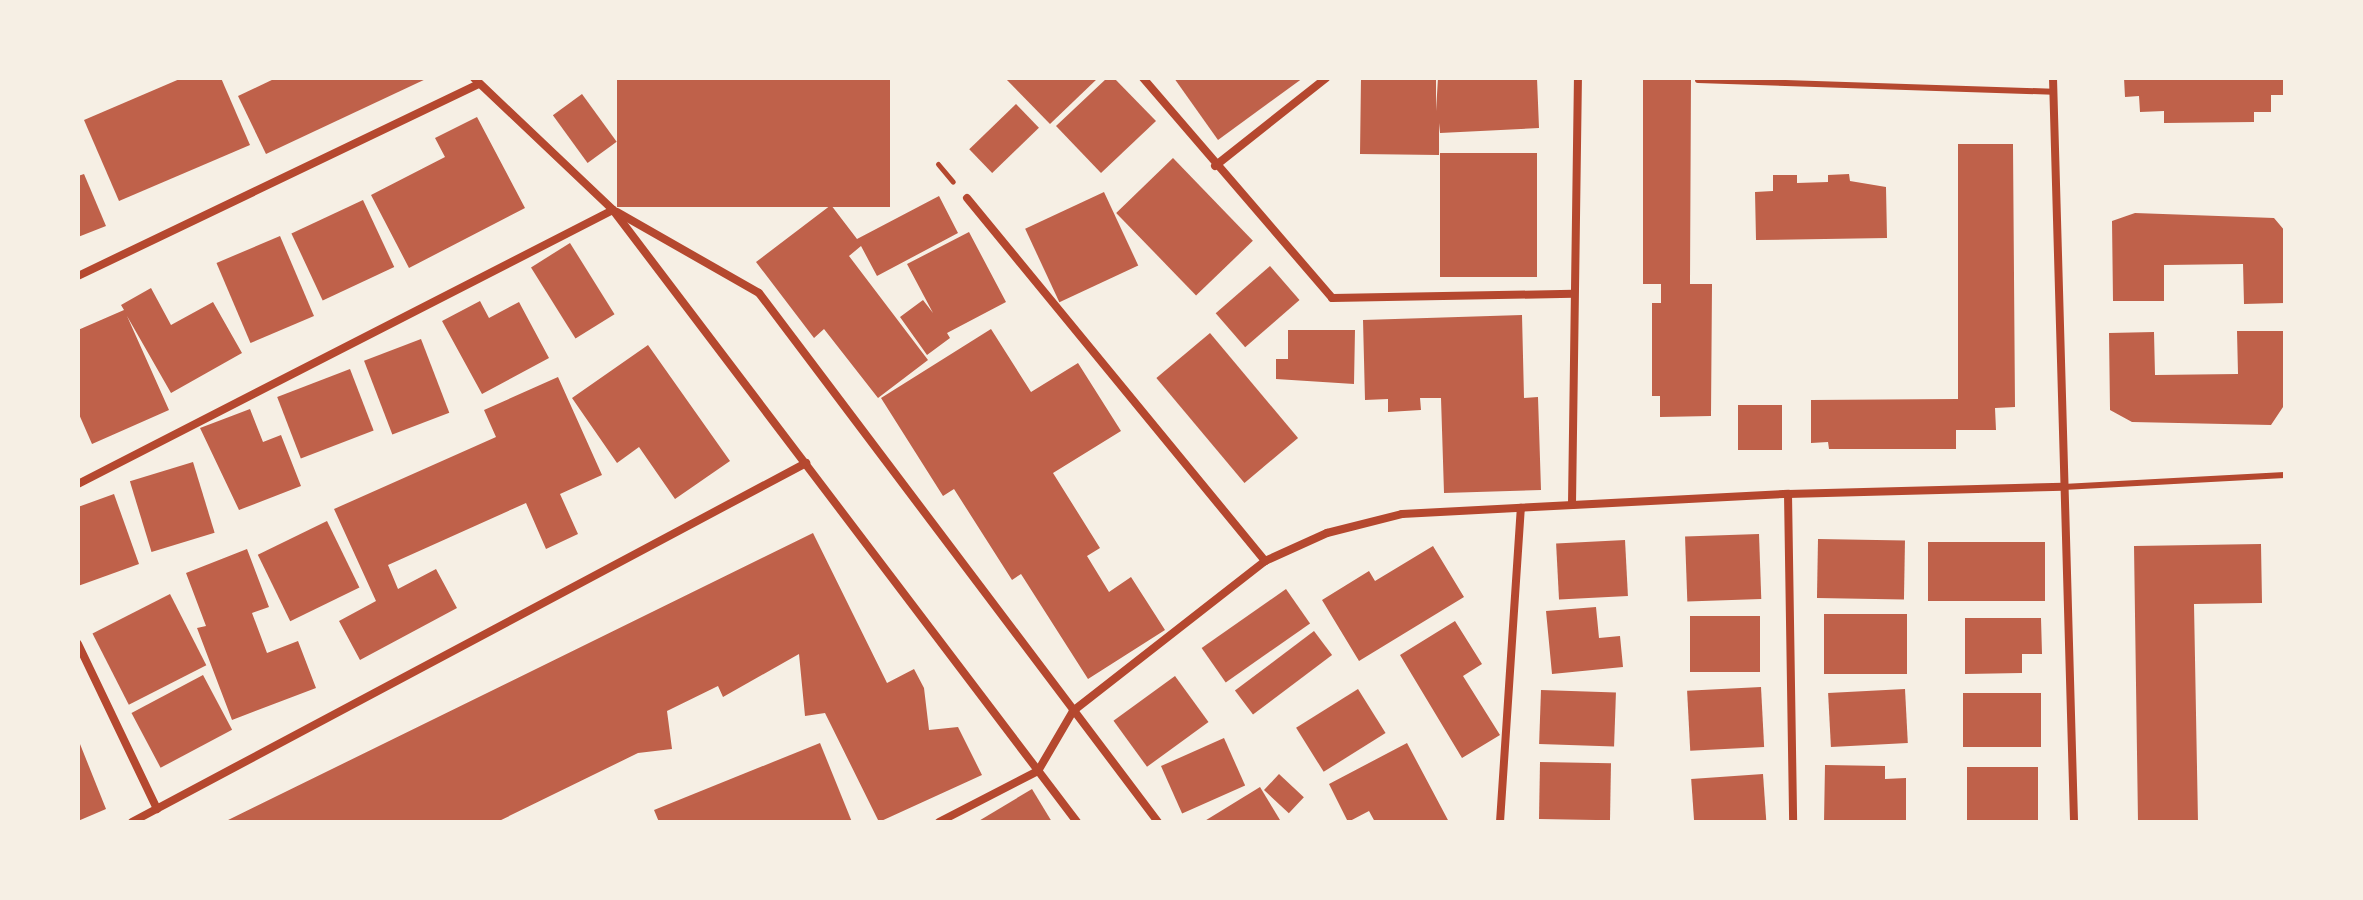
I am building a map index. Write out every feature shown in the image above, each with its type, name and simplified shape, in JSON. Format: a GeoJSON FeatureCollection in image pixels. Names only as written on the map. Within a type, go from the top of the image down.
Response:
{"type":"FeatureCollection","features":[{"type":"Feature","properties":{"kind":"street"},"geometry":{"type":"LineString","coordinates":[[1143,78],[1215,166],[1332,298],[1573,294]]}},
{"type":"Feature","properties":{"kind":"street"},"geometry":{"type":"LineString","coordinates":[[1215,166],[1326,78]]}},
{"type":"Feature","properties":{"kind":"street"},"geometry":{"type":"LineString","coordinates":[[1572,504],[1578,78]]}},
{"type":"Feature","properties":{"kind":"street"},"geometry":{"type":"LineString","coordinates":[[2053,78],[2074,822]]}},
{"type":"Feature","properties":{"kind":"street"},"geometry":{"type":"LineString","coordinates":[[78,276],[476,81],[613,210],[1077,822]]}},
{"type":"Feature","properties":{"kind":"street"},"geometry":{"type":"LineString","coordinates":[[967,198],[1265,561]]}},
{"type":"Feature","properties":{"kind":"street"},"geometry":{"type":"LineString","coordinates":[[78,484],[613,210]]}},
{"type":"Feature","properties":{"kind":"street"},"geometry":{"type":"LineString","coordinates":[[613,210],[759,293],[1158,822]]}},
{"type":"Feature","properties":{"kind":"street"},"geometry":{"type":"LineString","coordinates":[[132,822],[806,463]]}},
{"type":"Feature","properties":{"kind":"street"},"geometry":{"type":"LineString","coordinates":[[939,822],[1038,771],[1073,711],[1265,561],[1327,533],[1402,514],[1788,494],[2063,487]]}},
{"type":"Feature","properties":{"kind":"street"},"geometry":{"type":"LineString","coordinates":[[1788,494],[1793,822]]}},
{"type":"Feature","properties":{"kind":"street"},"geometry":{"type":"LineString","coordinates":[[1500,822],[1521,508]]}},
{"type":"Feature","properties":{"kind":"street"},"geometry":{"type":"LineString","coordinates":[[78,644],[157,809]]}},
{"type":"Feature","properties":{"kind":"lane"},"geometry":{"type":"LineString","coordinates":[[1698,80],[2053,92]]}},
{"type":"Feature","properties":{"kind":"lane"},"geometry":{"type":"LineString","coordinates":[[2063,487],[2285,475]]}},
{"type":"Feature","properties":{"kind":"building"},"geometry":{"type":"Polygon","coordinates":[[[182,78],[221,78],[250,145],[119,201],[84,120],[182,78]]]}},
{"type":"Feature","properties":{"kind":"building"},"geometry":{"type":"Polygon","coordinates":[[[276,78],[428,78],[266,154],[238,96],[276,78]]]}},
{"type":"Feature","properties":{"kind":"building"},"geometry":{"type":"Polygon","coordinates":[[[617,78],[890,78],[890,207],[617,207],[617,78]]]}},
{"type":"Feature","properties":{"kind":"building"},"geometry":{"type":"Polygon","coordinates":[[[1005,78],[1098,78],[1050,124],[1005,78]]]}},
{"type":"Feature","properties":{"kind":"building"},"geometry":{"type":"Polygon","coordinates":[[[1107,78],[1114,78],[1156,121],[1101,173],[1056,126],[1107,78]]]}},
{"type":"Feature","properties":{"kind":"building"},"geometry":{"type":"Polygon","coordinates":[[[1174,78],[1303,78],[1218,140],[1174,78]]]}},
{"type":"Feature","properties":{"kind":"building"},"geometry":{"type":"Polygon","coordinates":[[[1361,78],[1436,78],[1436,111],[1438,78],[1537,78],[1539,128],[1440,133],[1439,123],[1439,155],[1360,154],[1361,78]]]}},
{"type":"Feature","properties":{"kind":"building"},"geometry":{"type":"Polygon","coordinates":[[[1643,78],[1691,78],[1690,284],[1712,284],[1711,416],[1660,417],[1660,396],[1652,396],[1652,303],[1661,303],[1661,284],[1643,284],[1643,78]]]}},
{"type":"Feature","properties":{"kind":"building"},"geometry":{"type":"Polygon","coordinates":[[[2124,78],[2285,78],[2285,95],[2271,95],[2271,112],[2254,112],[2254,122],[2164,123],[2164,111],[2140,112],[2139,96],[2125,97],[2124,78]]]}},
{"type":"Feature","properties":{"kind":"building"},"geometry":{"type":"Polygon","coordinates":[[[582,94],[617,142],[588,163],[553,115],[582,94]]]}},
{"type":"Feature","properties":{"kind":"building"},"geometry":{"type":"Polygon","coordinates":[[[1016,104],[1039,128],[992,173],[969,149],[1016,104]]]}},
{"type":"Feature","properties":{"kind":"building"},"geometry":{"type":"Polygon","coordinates":[[[477,117],[525,208],[409,268],[371,195],[445,157],[435,138],[477,117]]]}},
{"type":"Feature","properties":{"kind":"building"},"geometry":{"type":"Polygon","coordinates":[[[1958,144],[2013,144],[2015,407],[1995,408],[1996,430],[1956,430],[1956,449],[1829,449],[1828,442],[1811,443],[1811,400],[1958,399],[1958,144]]]}},
{"type":"Feature","properties":{"kind":"building"},"geometry":{"type":"Polygon","coordinates":[[[1440,153],[1537,153],[1537,277],[1440,277],[1440,153]]]}},
{"type":"Feature","properties":{"kind":"building"},"geometry":{"type":"Polygon","coordinates":[[[1173,158],[1253,241],[1196,296],[1116,213],[1173,158]]]}},
{"type":"Feature","properties":{"kind":"building"},"geometry":{"type":"Polygon","coordinates":[[[84,174],[106,226],[78,237],[78,176],[84,174]]]}},
{"type":"Feature","properties":{"kind":"building"},"geometry":{"type":"Polygon","coordinates":[[[1849,174],[1850,181],[1886,187],[1887,238],[1756,240],[1755,192],[1773,191],[1773,175],[1797,175],[1797,183],[1828,182],[1828,175],[1849,174]]]}},
{"type":"Feature","properties":{"kind":"building"},"geometry":{"type":"Polygon","coordinates":[[[1104,192],[1138,265],[1059,302],[1025,229],[1104,192]]]}},
{"type":"Feature","properties":{"kind":"building"},"geometry":{"type":"Polygon","coordinates":[[[939,196],[958,233],[877,276],[861,246],[849,256],[928,360],[878,398],[824,329],[814,338],[756,262],[831,205],[857,239],[939,196]]]}},
{"type":"Feature","properties":{"kind":"building"},"geometry":{"type":"Polygon","coordinates":[[[363,200],[394,267],[323,300],[291,233],[363,200]]]}},
{"type":"Feature","properties":{"kind":"building"},"geometry":{"type":"Polygon","coordinates":[[[2135,213],[2274,218],[2285,231],[2285,303],[2244,304],[2243,264],[2164,265],[2164,301],[2113,301],[2112,221],[2135,213]]]}},
{"type":"Feature","properties":{"kind":"building"},"geometry":{"type":"Polygon","coordinates":[[[969,232],[1006,302],[947,333],[950,338],[927,355],[900,317],[923,300],[933,313],[907,264],[969,232]]]}},
{"type":"Feature","properties":{"kind":"building"},"geometry":{"type":"Polygon","coordinates":[[[280,236],[314,316],[250,343],[216,263],[280,236]]]}},
{"type":"Feature","properties":{"kind":"building"},"geometry":{"type":"Polygon","coordinates":[[[570,243],[615,314],[576,339],[531,267],[570,243]]]}},
{"type":"Feature","properties":{"kind":"building"},"geometry":{"type":"Polygon","coordinates":[[[1270,266],[1300,300],[1245,347],[1216,313],[1270,266]]]}},
{"type":"Feature","properties":{"kind":"building"},"geometry":{"type":"Polygon","coordinates":[[[151,288],[171,325],[213,302],[242,353],[171,393],[127,316],[169,410],[92,444],[78,412],[78,330],[124,310],[121,305],[151,288]]]}},
{"type":"Feature","properties":{"kind":"building"},"geometry":{"type":"Polygon","coordinates":[[[480,301],[489,318],[519,302],[549,358],[482,394],[442,321],[480,301]]]}},
{"type":"Feature","properties":{"kind":"building"},"geometry":{"type":"Polygon","coordinates":[[[1522,315],[1524,398],[1538,397],[1541,490],[1444,493],[1441,398],[1420,398],[1421,410],[1388,412],[1388,399],[1365,400],[1363,320],[1522,315]]]}},
{"type":"Feature","properties":{"kind":"building"},"geometry":{"type":"Polygon","coordinates":[[[991,329],[1031,392],[1078,363],[1121,431],[1053,473],[1100,548],[1087,556],[1109,592],[1131,577],[1165,630],[1088,679],[1021,574],[1012,580],[954,489],[943,496],[881,398],[991,329]]]}},
{"type":"Feature","properties":{"kind":"building"},"geometry":{"type":"Polygon","coordinates":[[[1288,330],[1355,330],[1354,384],[1276,379],[1276,359],[1288,359],[1288,330]]]}},
{"type":"Feature","properties":{"kind":"building"},"geometry":{"type":"Polygon","coordinates":[[[2237,331],[2284,331],[2285,404],[2271,425],[2132,422],[2110,410],[2109,333],[2154,332],[2155,375],[2238,374],[2237,331]]]}},
{"type":"Feature","properties":{"kind":"building"},"geometry":{"type":"Polygon","coordinates":[[[1210,333],[1298,438],[1244,483],[1156,378],[1210,333]]]}},
{"type":"Feature","properties":{"kind":"building"},"geometry":{"type":"Polygon","coordinates":[[[421,339],[449,413],[392,435],[364,361],[421,339]]]}},
{"type":"Feature","properties":{"kind":"building"},"geometry":{"type":"Polygon","coordinates":[[[648,345],[730,461],[675,499],[639,447],[617,463],[572,398],[648,345]]]}},
{"type":"Feature","properties":{"kind":"building"},"geometry":{"type":"Polygon","coordinates":[[[350,369],[374,431],[301,459],[277,397],[350,369]]]}},
{"type":"Feature","properties":{"kind":"building"},"geometry":{"type":"Polygon","coordinates":[[[558,377],[602,475],[560,494],[578,534],[546,549],[526,503],[388,565],[398,589],[436,569],[457,608],[360,660],[339,621],[376,601],[334,509],[496,437],[484,410],[558,377]]]}},
{"type":"Feature","properties":{"kind":"building"},"geometry":{"type":"Polygon","coordinates":[[[1738,405],[1782,405],[1782,450],[1738,450],[1738,405]]]}},
{"type":"Feature","properties":{"kind":"building"},"geometry":{"type":"Polygon","coordinates":[[[250,409],[263,442],[281,435],[301,486],[239,510],[200,428],[250,409]]]}},
{"type":"Feature","properties":{"kind":"building"},"geometry":{"type":"Polygon","coordinates":[[[193,462],[215,533],[152,552],[130,481],[193,462]]]}},
{"type":"Feature","properties":{"kind":"building"},"geometry":{"type":"Polygon","coordinates":[[[114,494],[139,564],[78,586],[78,507],[114,494]]]}},
{"type":"Feature","properties":{"kind":"building"},"geometry":{"type":"Polygon","coordinates":[[[327,521],[359,588],[290,621],[258,555],[327,521]]]}},
{"type":"Feature","properties":{"kind":"building"},"geometry":{"type":"Polygon","coordinates":[[[813,533],[887,683],[914,669],[924,688],[929,730],[958,727],[982,775],[879,822],[825,713],[805,716],[799,654],[723,697],[718,686],[667,711],[672,749],[638,753],[497,822],[224,822],[813,533]]]}},
{"type":"Feature","properties":{"kind":"building"},"geometry":{"type":"Polygon","coordinates":[[[1759,534],[1761,599],[1687,602],[1685,537],[1759,534]]]}},
{"type":"Feature","properties":{"kind":"building"},"geometry":{"type":"Polygon","coordinates":[[[1818,539],[1905,541],[1904,600],[1817,598],[1818,539]]]}},
{"type":"Feature","properties":{"kind":"building"},"geometry":{"type":"Polygon","coordinates":[[[1625,540],[1628,596],[1559,600],[1556,544],[1625,540]]]}},
{"type":"Feature","properties":{"kind":"building"},"geometry":{"type":"Polygon","coordinates":[[[1928,542],[2045,542],[2045,601],[1928,601],[1928,542]]]}},
{"type":"Feature","properties":{"kind":"building"},"geometry":{"type":"Polygon","coordinates":[[[2261,544],[2262,603],[2194,604],[2198,822],[2138,822],[2134,546],[2261,544]]]}},
{"type":"Feature","properties":{"kind":"building"},"geometry":{"type":"Polygon","coordinates":[[[1433,546],[1464,597],[1359,661],[1322,600],[1369,571],[1375,581],[1433,546]]]}},
{"type":"Feature","properties":{"kind":"building"},"geometry":{"type":"Polygon","coordinates":[[[247,549],[269,607],[252,613],[267,653],[298,641],[316,688],[232,720],[197,628],[206,626],[186,573],[247,549]]]}},
{"type":"Feature","properties":{"kind":"building"},"geometry":{"type":"Polygon","coordinates":[[[1286,589],[1310,623],[1226,682],[1202,648],[1286,589]]]}},
{"type":"Feature","properties":{"kind":"building"},"geometry":{"type":"Polygon","coordinates":[[[170,594],[206,665],[129,705],[92,633],[170,594]]]}},
{"type":"Feature","properties":{"kind":"building"},"geometry":{"type":"Polygon","coordinates":[[[1596,607],[1599,638],[1620,636],[1623,667],[1552,674],[1546,611],[1596,607]]]}},
{"type":"Feature","properties":{"kind":"building"},"geometry":{"type":"Polygon","coordinates":[[[1824,614],[1907,614],[1907,674],[1824,674],[1824,614]]]}},
{"type":"Feature","properties":{"kind":"building"},"geometry":{"type":"Polygon","coordinates":[[[1690,616],[1760,616],[1760,672],[1690,672],[1690,616]]]}},
{"type":"Feature","properties":{"kind":"building"},"geometry":{"type":"Polygon","coordinates":[[[1965,618],[2041,618],[2042,654],[2022,654],[2022,673],[1965,674],[1965,618]]]}},
{"type":"Feature","properties":{"kind":"building"},"geometry":{"type":"Polygon","coordinates":[[[1455,621],[1482,664],[1463,676],[1500,735],[1462,758],[1400,655],[1455,621]]]}},
{"type":"Feature","properties":{"kind":"building"},"geometry":{"type":"Polygon","coordinates":[[[1314,631],[1332,655],[1253,715],[1235,691],[1314,631]]]}},
{"type":"Feature","properties":{"kind":"building"},"geometry":{"type":"Polygon","coordinates":[[[203,675],[232,730],[161,768],[131,713],[203,675]]]}},
{"type":"Feature","properties":{"kind":"building"},"geometry":{"type":"Polygon","coordinates":[[[1175,676],[1209,722],[1147,767],[1114,721],[1175,676]]]}},
{"type":"Feature","properties":{"kind":"building"},"geometry":{"type":"Polygon","coordinates":[[[1761,687],[1764,747],[1690,751],[1687,691],[1761,687]]]}},
{"type":"Feature","properties":{"kind":"building"},"geometry":{"type":"Polygon","coordinates":[[[1358,689],[1386,733],[1324,772],[1296,728],[1358,689]]]}},
{"type":"Feature","properties":{"kind":"building"},"geometry":{"type":"Polygon","coordinates":[[[1905,689],[1908,743],[1831,747],[1828,693],[1905,689]]]}},
{"type":"Feature","properties":{"kind":"building"},"geometry":{"type":"Polygon","coordinates":[[[1541,690],[1616,693],[1614,747],[1539,744],[1541,690]]]}},
{"type":"Feature","properties":{"kind":"building"},"geometry":{"type":"Polygon","coordinates":[[[1963,693],[2041,693],[2041,747],[1963,747],[1963,693]]]}},
{"type":"Feature","properties":{"kind":"building"},"geometry":{"type":"Polygon","coordinates":[[[1224,738],[1245,786],[1182,814],[1161,766],[1224,738]]]}},
{"type":"Feature","properties":{"kind":"building"},"geometry":{"type":"Polygon","coordinates":[[[78,739],[106,809],[78,821],[78,739]]]}},
{"type":"Feature","properties":{"kind":"building"},"geometry":{"type":"Polygon","coordinates":[[[820,743],[852,822],[659,822],[654,810],[820,743]]]}},
{"type":"Feature","properties":{"kind":"building"},"geometry":{"type":"Polygon","coordinates":[[[1407,743],[1449,822],[1375,822],[1369,811],[1348,822],[1329,784],[1407,743]]]}},
{"type":"Feature","properties":{"kind":"building"},"geometry":{"type":"Polygon","coordinates":[[[1540,762],[1611,763],[1610,820],[1539,819],[1540,762]]]}},
{"type":"Feature","properties":{"kind":"building"},"geometry":{"type":"Polygon","coordinates":[[[1825,765],[1885,766],[1885,779],[1906,778],[1906,822],[1824,822],[1825,765]]]}},
{"type":"Feature","properties":{"kind":"building"},"geometry":{"type":"Polygon","coordinates":[[[1967,767],[2038,767],[2038,822],[1967,822],[1967,767]]]}},
{"type":"Feature","properties":{"kind":"building"},"geometry":{"type":"Polygon","coordinates":[[[1279,774],[1304,797],[1289,813],[1264,790],[1279,774]]]}},
{"type":"Feature","properties":{"kind":"building"},"geometry":{"type":"Polygon","coordinates":[[[1763,774],[1766,821],[1694,822],[1691,779],[1763,774]]]}},
{"type":"Feature","properties":{"kind":"building"},"geometry":{"type":"Polygon","coordinates":[[[1260,787],[1280,820],[1203,822],[1260,787]]]}},
{"type":"Feature","properties":{"kind":"building"},"geometry":{"type":"Polygon","coordinates":[[[1032,789],[1052,822],[977,822],[1032,789]]]}}]}
